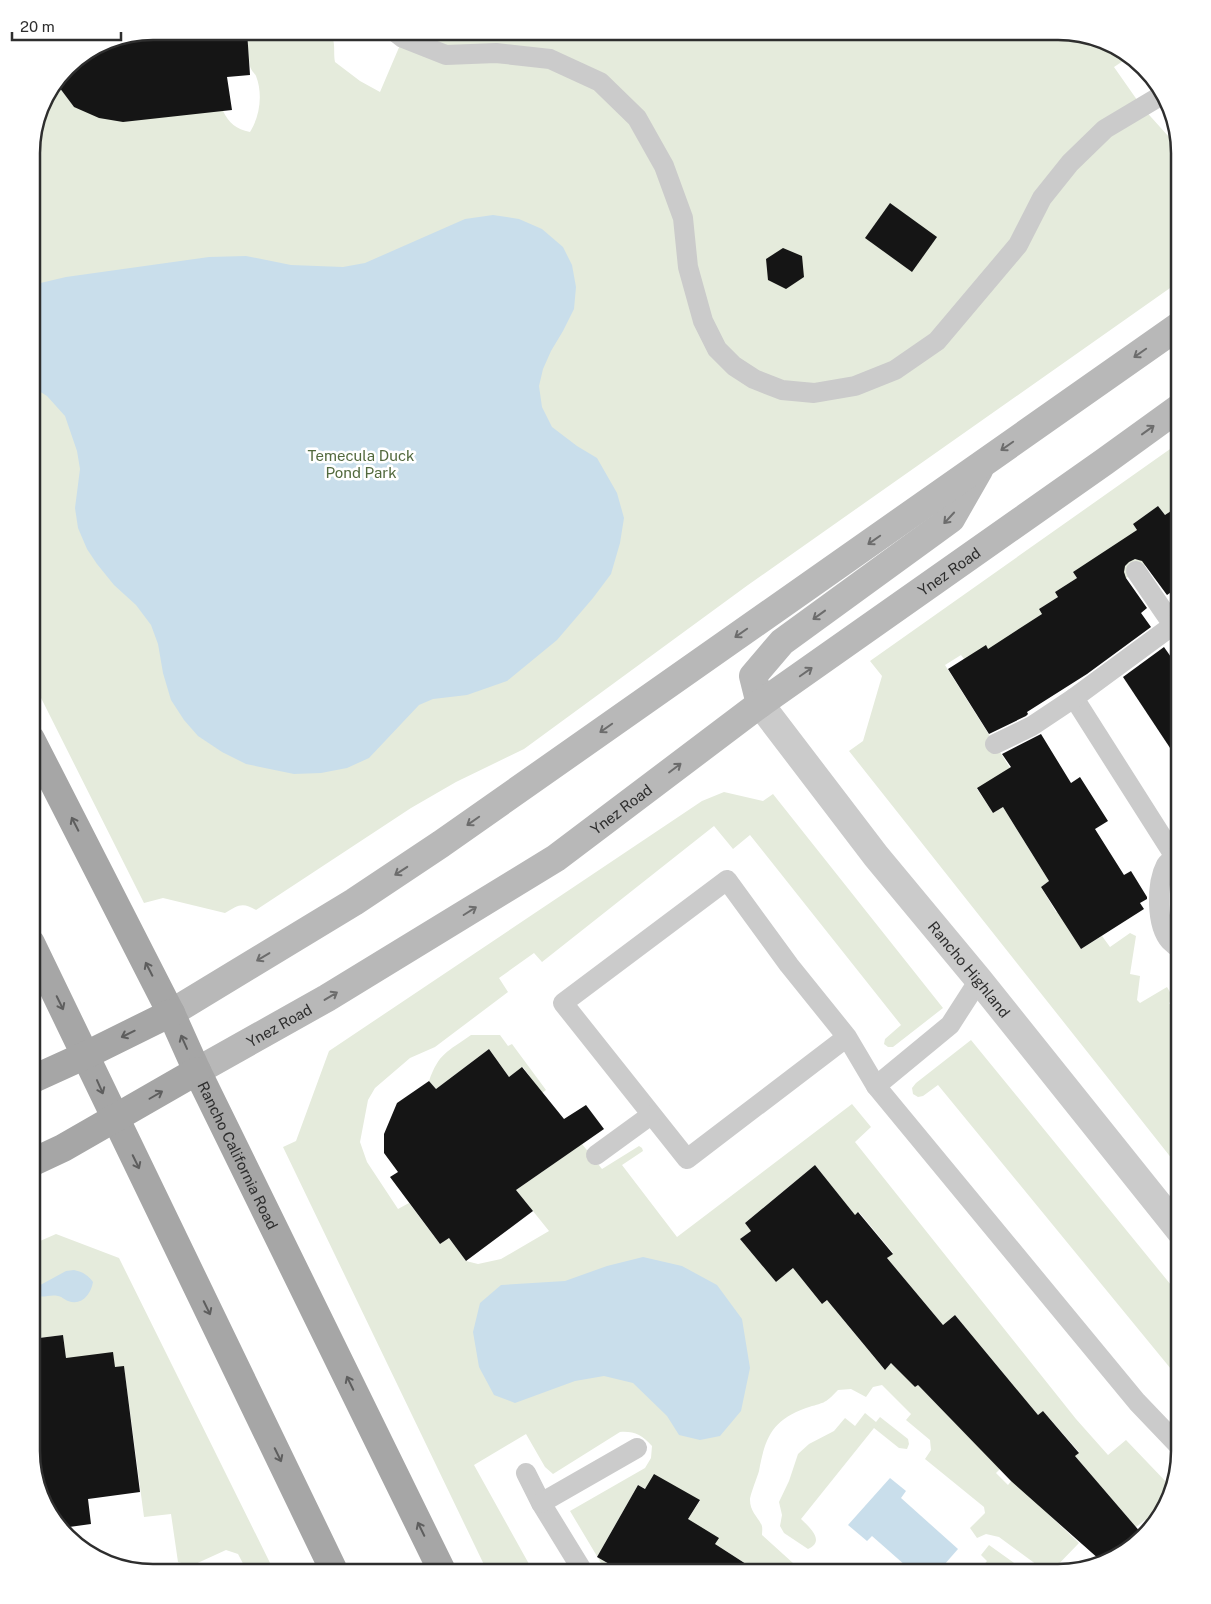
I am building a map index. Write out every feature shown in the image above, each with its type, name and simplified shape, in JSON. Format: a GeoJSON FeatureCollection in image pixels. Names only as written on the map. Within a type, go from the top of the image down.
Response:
{"type":"FeatureCollection","features":[{"type":"Feature","properties":{"kind":"main road"},"geometry":{"type":"LineString","coordinates":[[40,1076],[171,1013],[354,902],[441,844],[1171,331]]}},
{"type":"Feature","properties":{"kind":"main road","name":"Ynez Road"},"geometry":{"type":"LineString","coordinates":[[40,1159],[63,1148],[327,998],[556,858],[760,704],[1171,414]]}},
{"type":"Feature","properties":{"kind":"main road"},"geometry":{"type":"LineString","coordinates":[[760,704],[753,676],[782,642],[951,518],[984,462]]}},
{"type":"Feature","properties":{"kind":"main road","name":"Rancho California Road"},"geometry":{"type":"LineString","coordinates":[[40,757],[171,1013],[197,1071],[439,1564]]}},
{"type":"Feature","properties":{"kind":"main road"},"geometry":{"type":"LineString","coordinates":[[40,961],[331,1564]]}},
{"type":"Feature","properties":{"kind":"street","name":"Rancho Highland"},"geometry":{"type":"LineString","coordinates":[[760,704],[876,856],[979,980],[1171,1220]]}},
{"type":"Feature","properties":{"kind":"lane"},"geometry":{"type":"LineString","coordinates":[[408,40],[446,54],[496,53],[550,59],[600,82],[637,118],[664,166],[683,218],[688,267],[703,322],[717,349],[734,366],[754,378],[782,390],[814,393],[854,386],[895,370],[937,341],[1018,245],[1042,198],[1070,163],[1105,129],[1156,98]]}},
{"type":"Feature","properties":{"kind":"lane"},"geometry":{"type":"LineString","coordinates":[[1136,571],[1171,616]]}},
{"type":"Feature","properties":{"kind":"lane"},"geometry":{"type":"LineString","coordinates":[[995,744],[1032,726],[1074,698],[1171,627]]}},
{"type":"Feature","properties":{"kind":"lane"},"geometry":{"type":"LineString","coordinates":[[1074,698],[1171,848]]}},
{"type":"Feature","properties":{"kind":"lane"},"geometry":{"type":"LineString","coordinates":[[1171,861],[1167,864],[1161,881],[1158,900],[1161,921],[1171,942]]}},
{"type":"Feature","properties":{"kind":"lane"},"geometry":{"type":"LineString","coordinates":[[847,1037],[687,1159],[563,1003],[727,880],[789,965],[847,1037],[876,1086],[1138,1402],[1171,1437]]}},
{"type":"Feature","properties":{"kind":"lane"},"geometry":{"type":"LineString","coordinates":[[876,1086],[950,1025],[979,980]]}},
{"type":"Feature","properties":{"kind":"lane"},"geometry":{"type":"LineString","coordinates":[[596,1155],[651,1115]]}},
{"type":"Feature","properties":{"kind":"lane"},"geometry":{"type":"LineString","coordinates":[[541,1503],[637,1448]]}},
{"type":"Feature","properties":{"kind":"lane"},"geometry":{"type":"LineString","coordinates":[[526,1472],[541,1503],[578,1564]]}},
{"type":"Feature","properties":{"kind":"green space","name":"Temecula Duck Pond Park"},"geometry":{"type":"Polygon","coordinates":[[[247,40],[333,40],[335,62],[360,81],[380,92],[402,40],[1065,40],[1080,42],[1101,49],[1123,61],[1114,67],[1142,107],[1170,138],[1171,287],[748,585],[524,749],[456,782],[411,808],[256,910],[240,905],[225,913],[163,898],[144,903],[40,696],[40,146],[44,124],[60,89],[74,107],[223,111],[234,125],[250,132],[258,112],[260,97],[258,83],[250,66],[247,40]]]}},
{"type":"Feature","properties":{"kind":"green space"},"geometry":{"type":"Polygon","coordinates":[[[1171,448],[1171,511],[1165,515],[1158,506],[1133,524],[1155,558],[1115,586],[1073,572],[1077,578],[1055,592],[1058,597],[1039,609],[1042,614],[989,650],[964,659],[961,655],[945,665],[1010,768],[977,789],[993,813],[1003,807],[1049,881],[1041,887],[1056,912],[1066,906],[1065,924],[1081,949],[1102,936],[1110,947],[1130,933],[1136,936],[1130,974],[1140,976],[1137,1000],[1140,1003],[1167,987],[1171,994],[1171,1001],[1169,1003],[1171,1006],[1171,1158],[849,751],[863,741],[882,676],[870,661],[1171,448]]]}},
{"type":"Feature","properties":{"kind":"green space"},"geometry":{"type":"Polygon","coordinates":[[[724,792],[763,801],[773,794],[943,1008],[893,1047],[888,1047],[884,1044],[885,1039],[901,1025],[750,835],[733,849],[714,826],[542,962],[534,953],[499,978],[508,992],[435,1047],[410,1058],[375,1088],[368,1100],[360,1142],[367,1162],[398,1209],[409,1203],[440,1244],[449,1238],[466,1261],[478,1264],[501,1259],[549,1231],[516,1190],[582,1144],[602,1169],[639,1146],[642,1148],[643,1151],[622,1165],[677,1237],[852,1104],[871,1127],[855,1142],[1076,1419],[1108,1455],[1126,1440],[1166,1482],[1152,1514],[1146,1521],[1145,1520],[1136,1527],[1075,1456],[1079,1452],[1043,1411],[1038,1415],[955,1315],[943,1325],[887,1258],[893,1253],[859,1212],[855,1215],[815,1165],[745,1223],[751,1231],[740,1239],[776,1282],[793,1268],[822,1304],[827,1300],[884,1369],[893,1362],[915,1387],[918,1385],[1000,1469],[996,1473],[1008,1485],[1012,1480],[1079,1543],[1059,1564],[1036,1564],[999,1537],[986,1534],[977,1538],[970,1528],[985,1513],[984,1507],[925,1459],[931,1450],[930,1440],[906,1420],[911,1414],[882,1385],[873,1387],[866,1397],[851,1389],[838,1390],[824,1402],[785,1418],[772,1432],[768,1440],[750,1498],[750,1504],[762,1525],[762,1535],[794,1564],[746,1564],[715,1544],[688,1519],[700,1501],[693,1497],[653,1490],[638,1485],[597,1557],[570,1511],[645,1468],[651,1458],[652,1446],[638,1434],[620,1432],[553,1474],[545,1467],[526,1434],[474,1465],[529,1564],[484,1564],[283,1147],[296,1141],[329,1051],[702,801],[724,792]]]}},
{"type":"Feature","properties":{"kind":"green space"},"geometry":{"type":"Polygon","coordinates":[[[471,1035],[500,1035],[508,1046],[512,1044],[546,1090],[542,1093],[523,1067],[509,1077],[489,1049],[436,1089],[429,1081],[436,1064],[445,1054],[471,1035]]]}},
{"type":"Feature","properties":{"kind":"green space"},"geometry":{"type":"Polygon","coordinates":[[[971,1040],[1171,1285],[1171,1369],[938,1085],[923,1096],[918,1097],[913,1094],[912,1088],[971,1040]]]}},
{"type":"Feature","properties":{"kind":"green space"},"geometry":{"type":"Polygon","coordinates":[[[56,1234],[119,1258],[271,1564],[243,1564],[238,1554],[226,1550],[195,1564],[178,1562],[171,1514],[144,1517],[124,1367],[66,1358],[63,1335],[40,1338],[40,1241],[56,1234]]]}},
{"type":"Feature","properties":{"kind":"green space"},"geometry":{"type":"Polygon","coordinates":[[[865,1413],[876,1422],[880,1417],[908,1439],[907,1449],[899,1448],[874,1428],[801,1519],[816,1538],[816,1542],[808,1549],[784,1533],[780,1526],[782,1515],[779,1502],[789,1481],[798,1454],[809,1444],[834,1431],[845,1418],[855,1426],[865,1413]]]}},
{"type":"Feature","properties":{"kind":"green space"},"geometry":{"type":"Polygon","coordinates":[[[989,1545],[1015,1564],[984,1564],[987,1561],[981,1555],[989,1545]]]}},
{"type":"Feature","properties":{"kind":"green space"},"geometry":{"type":"Polygon","coordinates":[[[598,1557],[610,1564],[602,1564],[598,1557]]]}},
{"type":"Feature","properties":{"kind":"water"},"geometry":{"type":"Polygon","coordinates":[[[493,215],[519,219],[542,229],[563,247],[572,265],[576,287],[574,309],[551,351],[543,369],[539,386],[542,407],[552,427],[597,458],[617,493],[624,518],[620,543],[611,574],[557,640],[507,681],[467,695],[433,699],[419,705],[369,758],[347,768],[321,773],[294,774],[246,764],[222,752],[198,736],[184,720],[171,700],[163,673],[158,644],[151,625],[136,605],[114,585],[97,564],[87,549],[78,528],[75,508],[80,469],[77,451],[65,416],[47,396],[40,392],[40,283],[66,277],[209,257],[246,256],[291,265],[343,267],[365,263],[465,219],[493,215]]]}},
{"type":"Feature","properties":{"kind":"water"},"geometry":{"type":"Polygon","coordinates":[[[643,1257],[682,1266],[717,1285],[742,1319],[750,1368],[741,1411],[720,1436],[700,1440],[679,1435],[667,1416],[633,1383],[604,1376],[575,1381],[515,1403],[494,1395],[479,1367],[473,1332],[480,1303],[501,1285],[565,1281],[607,1266],[643,1257]]]}},
{"type":"Feature","properties":{"kind":"water"},"geometry":{"type":"Polygon","coordinates":[[[74,1270],[85,1274],[93,1282],[85,1298],[78,1302],[73,1302],[59,1296],[40,1297],[40,1285],[66,1271],[74,1270]]]}},
{"type":"Feature","properties":{"kind":"water"},"geometry":{"type":"Polygon","coordinates":[[[890,1478],[906,1491],[901,1498],[958,1549],[945,1564],[904,1564],[872,1536],[867,1541],[848,1525],[890,1478]]]}},
{"type":"Feature","properties":{"kind":"building"},"geometry":{"type":"Polygon","coordinates":[[[146,40],[248,40],[250,75],[227,77],[232,110],[123,122],[99,118],[74,107],[60,89],[73,73],[90,59],[117,46],[146,40]]]}},
{"type":"Feature","properties":{"kind":"building"},"geometry":{"type":"Polygon","coordinates":[[[890,203],[937,237],[912,272],[865,238],[890,203]]]}},
{"type":"Feature","properties":{"kind":"building"},"geometry":{"type":"Polygon","coordinates":[[[783,248],[802,256],[804,277],[786,289],[768,280],[766,259],[783,248]]]}},
{"type":"Feature","properties":{"kind":"building"},"geometry":{"type":"Polygon","coordinates":[[[1158,506],[1165,515],[1171,511],[1171,592],[1167,595],[1142,561],[1135,559],[1129,562],[1125,566],[1124,572],[1126,578],[1147,608],[1141,613],[1151,627],[1087,674],[1027,712],[1026,716],[989,734],[948,669],[986,645],[988,649],[1042,614],[1039,609],[1058,597],[1055,592],[1077,578],[1073,572],[1137,530],[1133,524],[1158,506]]]}},
{"type":"Feature","properties":{"kind":"building"},"geometry":{"type":"Polygon","coordinates":[[[1164,647],[1171,657],[1171,749],[1123,677],[1164,647]]]}},
{"type":"Feature","properties":{"kind":"building"},"geometry":{"type":"Polygon","coordinates":[[[1041,734],[1071,783],[1080,777],[1108,821],[1095,829],[1124,875],[1131,871],[1147,897],[1147,899],[1140,903],[1144,909],[1081,949],[1041,887],[1049,881],[1003,807],[993,813],[977,788],[1011,767],[1002,754],[1041,734]]]}},
{"type":"Feature","properties":{"kind":"building"},"geometry":{"type":"Polygon","coordinates":[[[489,1049],[509,1077],[522,1067],[564,1119],[586,1105],[604,1129],[516,1190],[533,1211],[466,1261],[449,1238],[440,1244],[390,1177],[398,1172],[384,1153],[384,1134],[397,1103],[429,1081],[436,1089],[489,1049]]]}},
{"type":"Feature","properties":{"kind":"building"},"geometry":{"type":"Polygon","coordinates":[[[815,1165],[855,1215],[858,1212],[893,1254],[887,1258],[943,1325],[955,1315],[1038,1415],[1043,1411],[1079,1453],[1075,1456],[1138,1530],[1121,1545],[1097,1557],[1011,1481],[918,1385],[915,1387],[891,1363],[885,1370],[827,1300],[822,1304],[793,1268],[776,1282],[740,1239],[751,1231],[745,1223],[815,1165]]]}},
{"type":"Feature","properties":{"kind":"building"},"geometry":{"type":"Polygon","coordinates":[[[63,1335],[66,1358],[113,1352],[115,1367],[124,1366],[140,1492],[88,1499],[91,1524],[70,1527],[55,1507],[44,1480],[40,1451],[40,1338],[63,1335]]]}},
{"type":"Feature","properties":{"kind":"building"},"geometry":{"type":"Polygon","coordinates":[[[654,1474],[700,1500],[688,1519],[719,1538],[715,1544],[746,1564],[609,1564],[597,1557],[638,1485],[645,1489],[654,1474]]]}}]}
